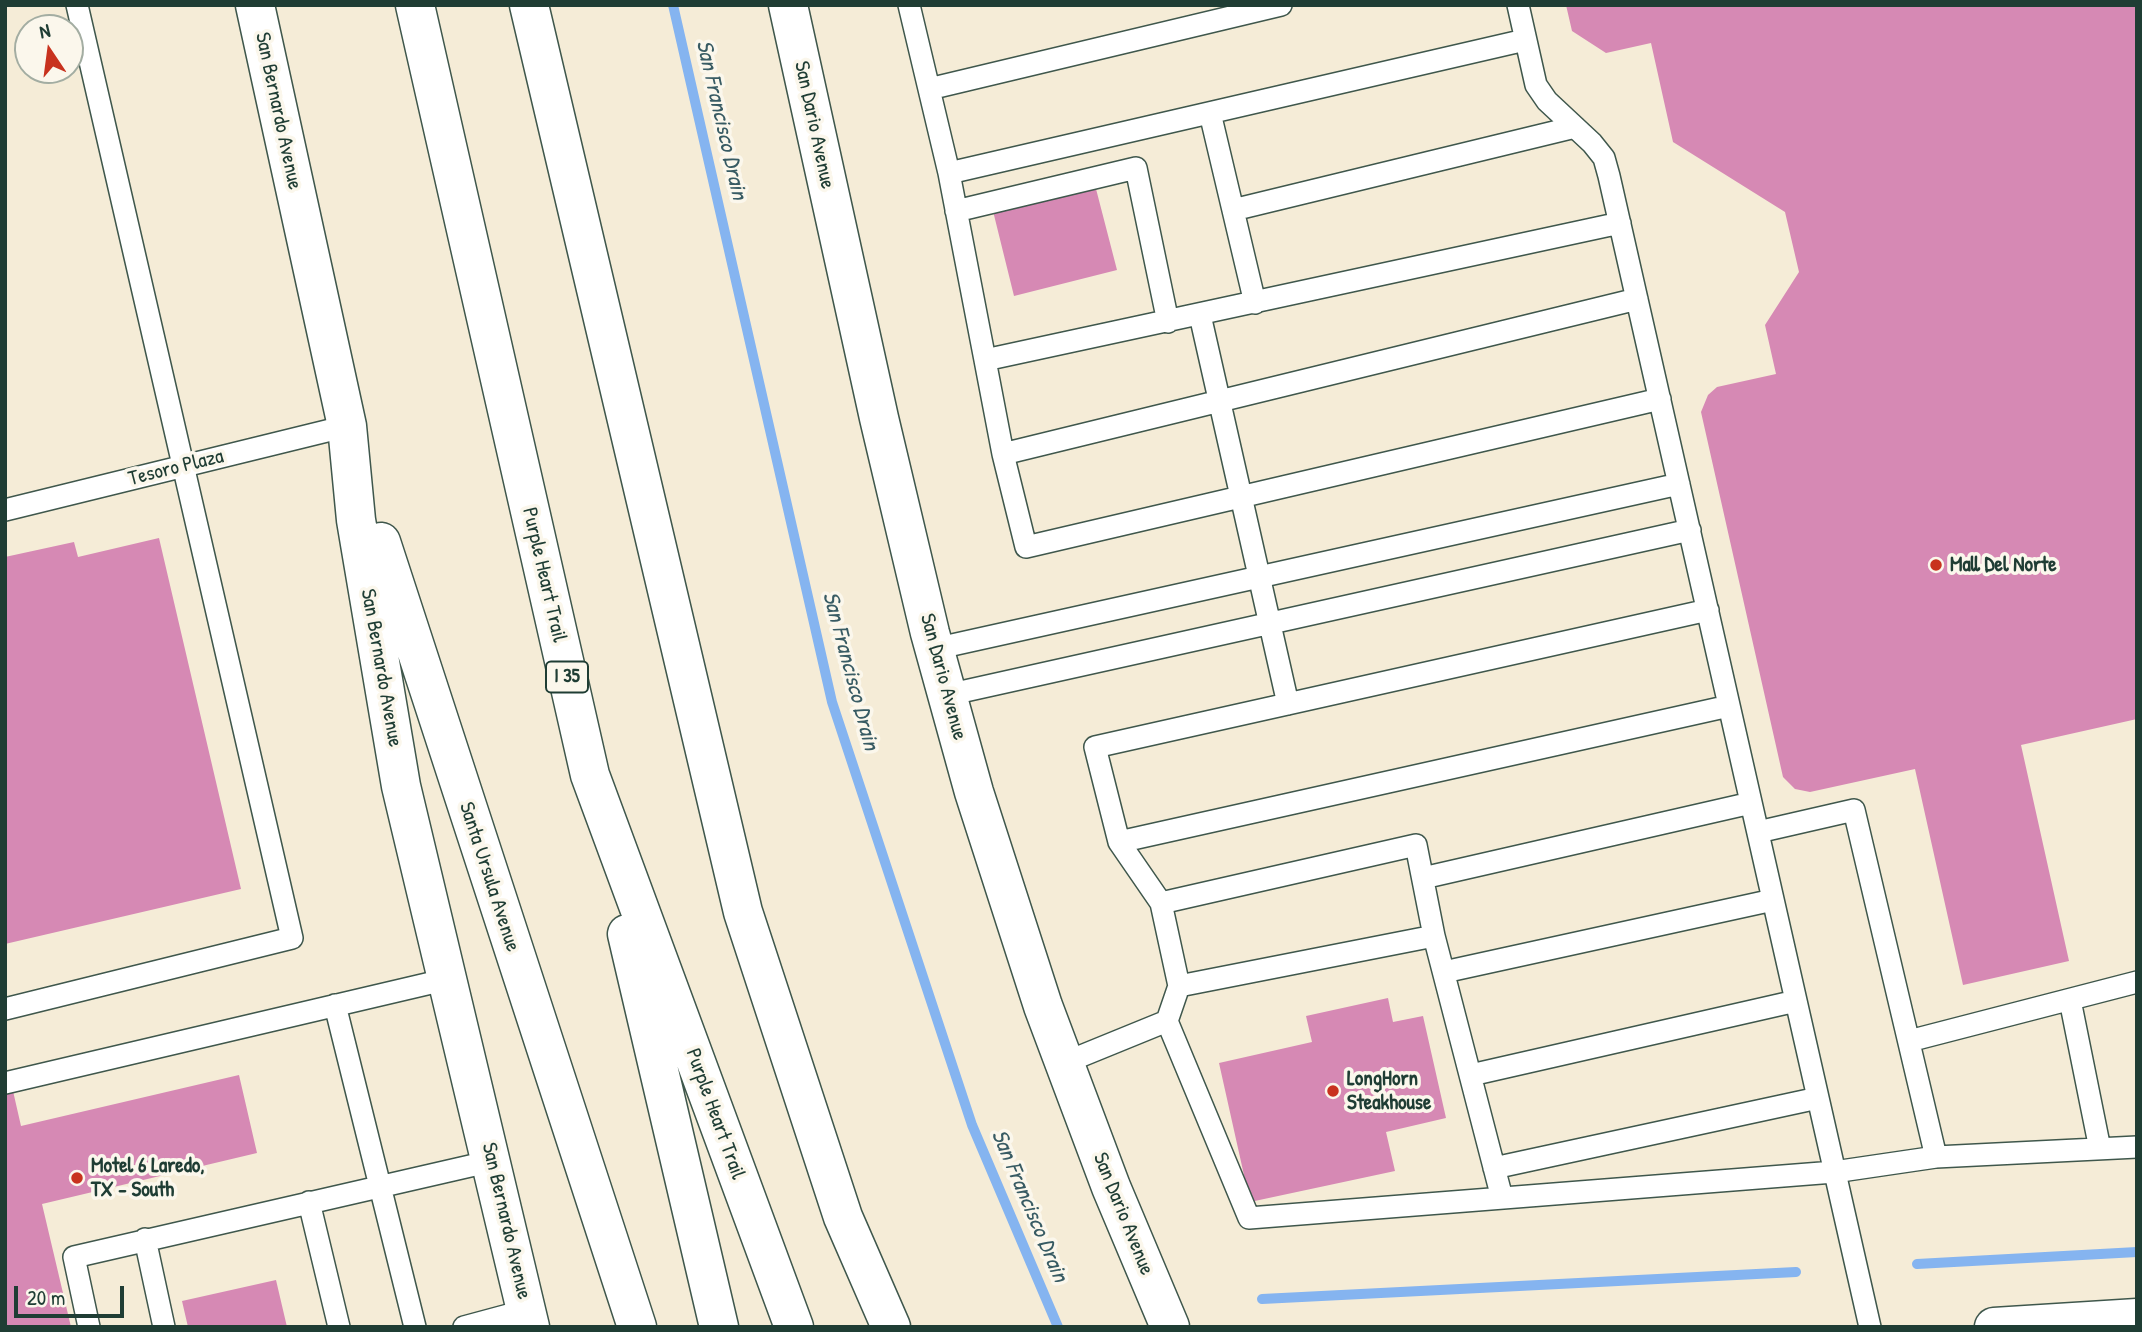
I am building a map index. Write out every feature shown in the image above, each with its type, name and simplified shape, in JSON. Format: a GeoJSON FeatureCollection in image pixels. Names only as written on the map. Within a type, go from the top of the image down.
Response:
{"type":"FeatureCollection","features":[{"type":"Feature","properties":{"kind":"main road","name":"San Bernardo Avenue"},"geometry":{"type":"LineString","coordinates":[[255,5],[346,426],[356,520],[401,786],[528,1318]]}},
{"type":"Feature","properties":{"kind":"main road","name":"Purple Heart Trail"},"geometry":{"type":"LineString","coordinates":[[415,5],[590,775],[794,1327]]}},
{"type":"Feature","properties":{"kind":"main road"},"geometry":{"type":"LineString","coordinates":[[529,5],[743,912],[843,1217],[891,1327]]}},
{"type":"Feature","properties":{"kind":"main road","name":"San Dario Avenue"},"geometry":{"type":"LineString","coordinates":[[788,5],[879,418],[934,649],[974,792],[1064,1063],[1170,1327]]}},
{"type":"Feature","properties":{"kind":"main road","name":"Santa Ursula Avenue"},"geometry":{"type":"LineString","coordinates":[[346,426],[398,599],[637,1327]]}},
{"type":"Feature","properties":{"kind":"main road"},"geometry":{"type":"LineString","coordinates":[[590,775],[719,1327]]}},
{"type":"Feature","properties":{"kind":"main road"},"geometry":{"type":"LineString","coordinates":[[843,1217],[908,1327]]}},
{"type":"Feature","properties":{"kind":"main road"},"geometry":{"type":"LineString","coordinates":[[1994,1327],[2112,1322]]}},
{"type":"Feature","properties":{"kind":"lane"},"geometry":{"type":"LineString","coordinates":[[5,1009],[292,938],[77,5]]}},
{"type":"Feature","properties":{"kind":"lane"},"geometry":{"type":"LineString","coordinates":[[909,5],[956,211],[1003,454],[1026,547],[1660,399]]}},
{"type":"Feature","properties":{"kind":"lane"},"geometry":{"type":"LineString","coordinates":[[929,89],[1281,5]]}},
{"type":"Feature","properties":{"kind":"lane"},"geometry":{"type":"LineString","coordinates":[[1518,5],[1536,85],[1547,101],[1604,158],[1870,1327]]}},
{"type":"Feature","properties":{"kind":"lane"},"geometry":{"type":"LineString","coordinates":[[948,173],[1525,40]]}},
{"type":"Feature","properties":{"kind":"lane"},"geometry":{"type":"LineString","coordinates":[[1210,113],[1255,303]]}},
{"type":"Feature","properties":{"kind":"lane"},"geometry":{"type":"LineString","coordinates":[[1233,210],[1575,127]]}},
{"type":"Feature","properties":{"kind":"lane"},"geometry":{"type":"LineString","coordinates":[[956,211],[1136,168],[1168,322]]}},
{"type":"Feature","properties":{"kind":"lane"},"geometry":{"type":"LineString","coordinates":[[985,360],[1620,223]]}},
{"type":"Feature","properties":{"kind":"lane"},"geometry":{"type":"LineString","coordinates":[[1003,454],[1637,299]]}},
{"type":"Feature","properties":{"kind":"lane"},"geometry":{"type":"LineString","coordinates":[[1200,315],[1272,622],[1288,704]]}},
{"type":"Feature","properties":{"kind":"lane","name":"Tesoro Plaza"},"geometry":{"type":"LineString","coordinates":[[5,510],[346,426]]}},
{"type":"Feature","properties":{"kind":"lane"},"geometry":{"type":"LineString","coordinates":[[934,649],[1679,484]]}},
{"type":"Feature","properties":{"kind":"lane"},"geometry":{"type":"LineString","coordinates":[[947,695],[1690,530]]}},
{"type":"Feature","properties":{"kind":"lane"},"geometry":{"type":"LineString","coordinates":[[1707,610],[1095,747],[1119,842],[1161,903],[1179,986],[1167,1021],[1249,1218],[1834,1172],[1936,1157],[2137,1147]]}},
{"type":"Feature","properties":{"kind":"lane"},"geometry":{"type":"LineString","coordinates":[[1119,842],[1729,706]]}},
{"type":"Feature","properties":{"kind":"lane"},"geometry":{"type":"LineString","coordinates":[[1423,878],[1751,803]]}},
{"type":"Feature","properties":{"kind":"lane"},"geometry":{"type":"LineString","coordinates":[[1758,832],[1854,810],[1936,1157]]}},
{"type":"Feature","properties":{"kind":"lane"},"geometry":{"type":"LineString","coordinates":[[1161,903],[1416,845],[1434,936],[1502,1198]]}},
{"type":"Feature","properties":{"kind":"lane"},"geometry":{"type":"LineString","coordinates":[[1444,972],[1773,900]]}},
{"type":"Feature","properties":{"kind":"lane"},"geometry":{"type":"LineString","coordinates":[[1179,986],[1434,936]]}},
{"type":"Feature","properties":{"kind":"lane"},"geometry":{"type":"LineString","coordinates":[[5,1083],[448,979]]}},
{"type":"Feature","properties":{"kind":"lane"},"geometry":{"type":"LineString","coordinates":[[1909,1041],[2137,982]]}},
{"type":"Feature","properties":{"kind":"lane"},"geometry":{"type":"LineString","coordinates":[[1471,1075],[1796,1000]]}},
{"type":"Feature","properties":{"kind":"lane"},"geometry":{"type":"LineString","coordinates":[[2070,1000],[2100,1149]]}},
{"type":"Feature","properties":{"kind":"lane"},"geometry":{"type":"LineString","coordinates":[[335,1005],[415,1327]]}},
{"type":"Feature","properties":{"kind":"lane"},"geometry":{"type":"LineString","coordinates":[[1064,1063],[1167,1021]]}},
{"type":"Feature","properties":{"kind":"lane"},"geometry":{"type":"LineString","coordinates":[[1494,1168],[1818,1098]]}},
{"type":"Feature","properties":{"kind":"lane"},"geometry":{"type":"LineString","coordinates":[[89,1327],[74,1257],[492,1161]]}},
{"type":"Feature","properties":{"kind":"lane"},"geometry":{"type":"LineString","coordinates":[[309,1202],[339,1327]]}},
{"type":"Feature","properties":{"kind":"lane"},"geometry":{"type":"LineString","coordinates":[[145,1240],[163,1327]]}},
{"type":"Feature","properties":{"kind":"lane"},"geometry":{"type":"LineString","coordinates":[[464,1327],[528,1318]]}},
{"type":"Feature","properties":{"kind":"building","name":"Mall Del Norte"},"geometry":{"type":"Polygon","coordinates":[[[1566,5],[2137,5],[2137,719],[2021,745],[2069,961],[1963,985],[1915,769],[1810,792],[1795,789],[1783,777],[1701,412],[1708,395],[1717,387],[1776,374],[1765,325],[1799,272],[1785,212],[1673,142],[1651,43],[1606,53],[1572,31],[1566,5]]]}},
{"type":"Feature","properties":{"kind":"building"},"geometry":{"type":"Polygon","coordinates":[[[1095,185],[1117,270],[1014,296],[993,211],[1095,185]]]}},
{"type":"Feature","properties":{"kind":"building"},"geometry":{"type":"Polygon","coordinates":[[[159,538],[241,889],[5,944],[5,557],[74,542],[78,557],[159,538]]]}},
{"type":"Feature","properties":{"kind":"building","name":"LongHorn Steakhouse"},"geometry":{"type":"Polygon","coordinates":[[[1388,998],[1393,1022],[1423,1016],[1446,1118],[1386,1132],[1395,1171],[1250,1202],[1219,1063],[1312,1042],[1306,1016],[1388,998]]]}},
{"type":"Feature","properties":{"kind":"building","name":"Motel 6 Laredo, TX - South"},"geometry":{"type":"Polygon","coordinates":[[[239,1075],[257,1153],[42,1204],[71,1327],[5,1327],[5,1093],[13,1091],[21,1126],[239,1075]]]}},
{"type":"Feature","properties":{"kind":"building"},"geometry":{"type":"Polygon","coordinates":[[[276,1280],[287,1327],[188,1327],[182,1301],[276,1280]]]}},
{"type":"Feature","properties":{"kind":"waterway","name":"San Francisco Drain"},"geometry":{"type":"LineString","coordinates":[[673,5],[832,702],[972,1125],[1058,1327]]}},
{"type":"Feature","properties":{"kind":"waterway"},"geometry":{"type":"LineString","coordinates":[[1917,1264],[2137,1252]]}},
{"type":"Feature","properties":{"kind":"waterway"},"geometry":{"type":"LineString","coordinates":[[1262,1299],[1796,1272]]}},
{"type":"Feature","properties":{"kind":"place","name":"Mall Del Norte"},"geometry":{"type":"Point","coordinates":[1936,565]}},
{"type":"Feature","properties":{"kind":"place","name":"LongHorn Steakhouse"},"geometry":{"type":"Point","coordinates":[1333,1091]}},
{"type":"Feature","properties":{"kind":"place","name":"Motel 6 Laredo, TX - South"},"geometry":{"type":"Point","coordinates":[77,1178]}}]}
